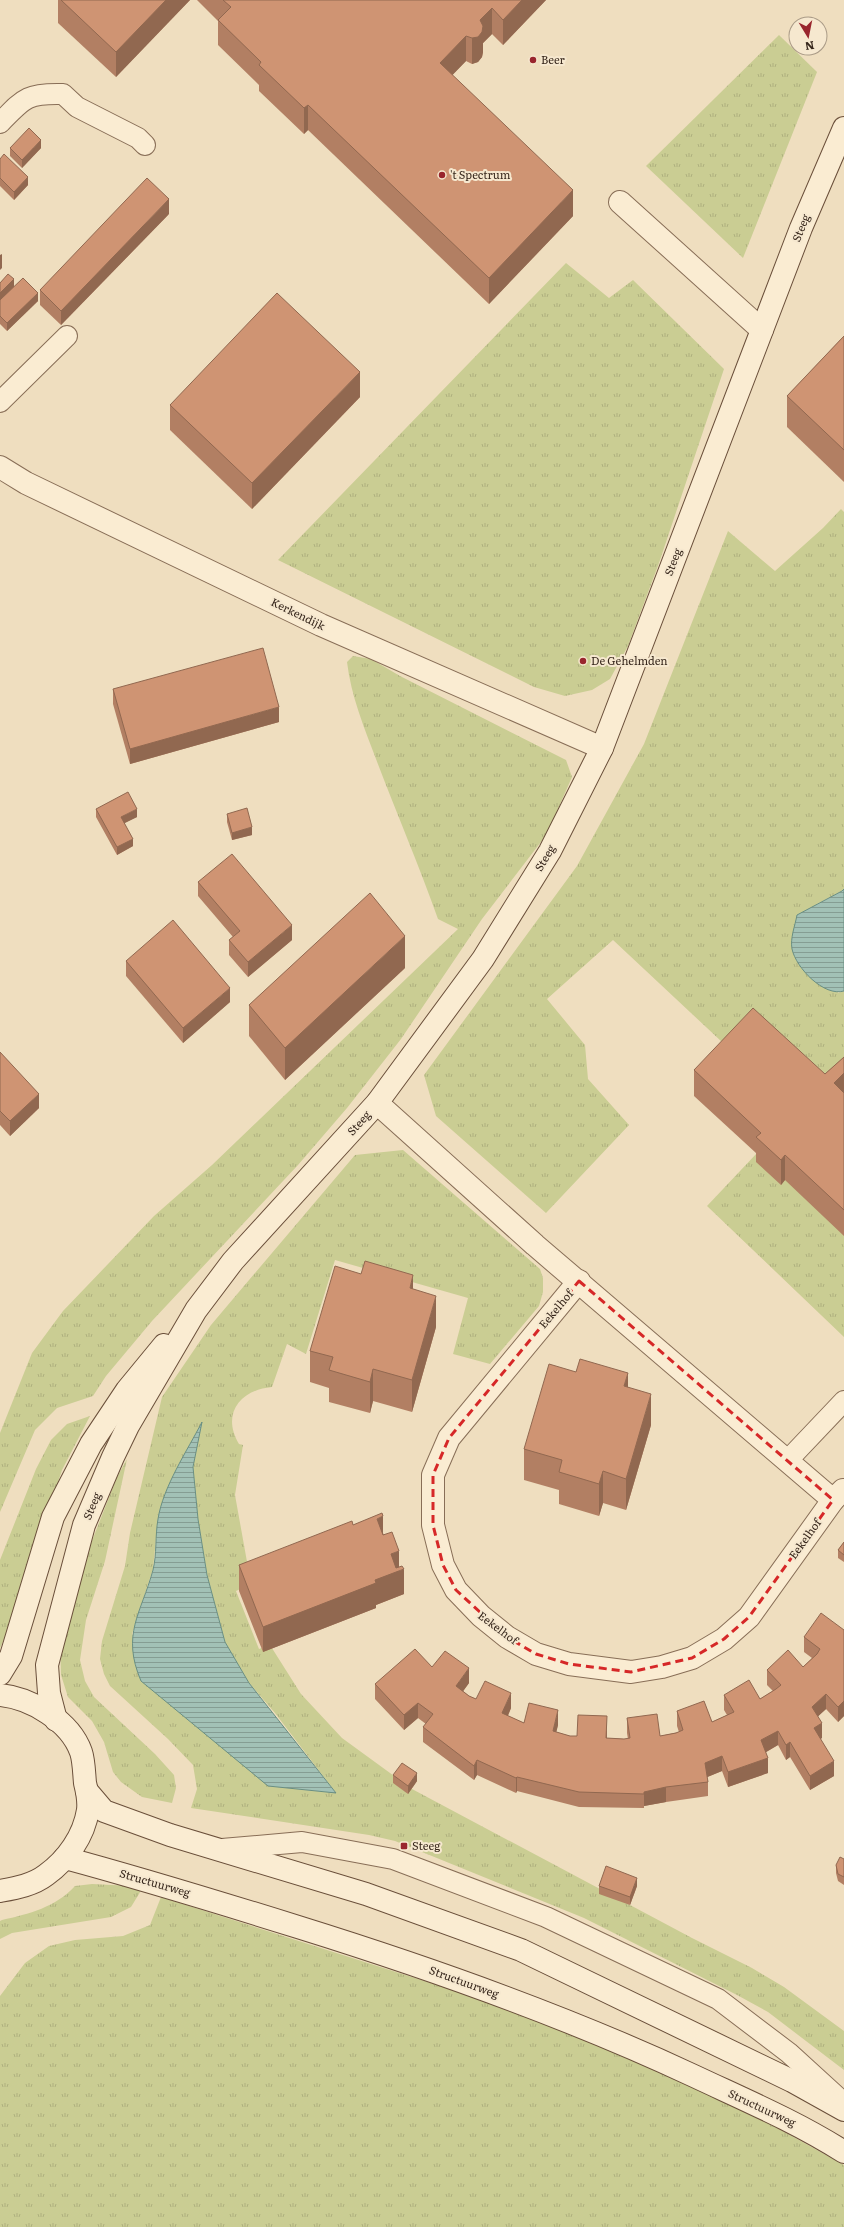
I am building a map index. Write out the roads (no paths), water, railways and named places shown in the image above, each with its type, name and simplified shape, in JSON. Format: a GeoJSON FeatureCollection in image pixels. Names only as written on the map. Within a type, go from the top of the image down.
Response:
{"type":"FeatureCollection","features":[{"type":"Feature","properties":{"kind":"street","name":"Steeg"},"geometry":{"type":"LineString","coordinates":[[0,1674],[11,1656],[53,1517],[91,1444],[127,1390],[151,1359],[196,1310],[233,1261],[377,1103],[483,959],[550,851],[602,748],[801,228],[844,128]]}},
{"type":"Feature","properties":{"kind":"street"},"geometry":{"type":"LineString","coordinates":[[620,202],[762,330]]}},
{"type":"Feature","properties":{"kind":"street","name":"Kerkendijk"},"geometry":{"type":"LineString","coordinates":[[0,467],[26,483],[321,626],[602,748]]}},
{"type":"Feature","properties":{"kind":"street","name":"Eekelhof"},"geometry":{"type":"LineString","coordinates":[[377,1103],[535,1245],[579,1281],[788,1460],[838,1495],[749,1617],[724,1639],[692,1658],[662,1667],[630,1672],[569,1664],[536,1654],[507,1636],[481,1616],[456,1590],[443,1565],[433,1525],[434,1475],[450,1438],[579,1281]]}},
{"type":"Feature","properties":{"kind":"street","name":"Steeg"},"geometry":{"type":"LineString","coordinates":[[56,1720],[49,1692],[47,1665],[84,1525],[128,1426],[196,1310]]}},
{"type":"Feature","properties":{"kind":"street"},"geometry":{"type":"LineString","coordinates":[[0,1695],[13,1696],[41,1707],[70,1735],[81,1752],[87,1791],[88,1809],[80,1836],[65,1858],[45,1876],[22,1887],[0,1891]]}},
{"type":"Feature","properties":{"kind":"street"},"geometry":{"type":"LineString","coordinates":[[87,1791],[104,1811],[170,1835],[222,1849],[366,1894],[521,1950],[785,2078],[844,2110]]}},
{"type":"Feature","properties":{"kind":"street","name":"Structuurweg"},"geometry":{"type":"LineString","coordinates":[[65,1858],[157,1883],[416,1964],[537,2009],[635,2048],[814,2133],[844,2152]]}},
{"type":"Feature","properties":{"kind":"lane"},"geometry":{"type":"LineString","coordinates":[[0,123],[23,99],[45,93],[63,94],[77,107],[138,138],[145,145]]}},
{"type":"Feature","properties":{"kind":"lane"},"geometry":{"type":"LineString","coordinates":[[0,402],[67,336]]}},
{"type":"Feature","properties":{"kind":"lane"},"geometry":{"type":"LineString","coordinates":[[788,1460],[844,1401]]}},
{"type":"Feature","properties":{"kind":"lane"},"geometry":{"type":"LineString","coordinates":[[222,1849],[302,1842],[393,1859],[546,1917],[718,1999],[789,2053],[844,2103]]}},
{"type":"Feature","properties":{"kind":"water"},"geometry":{"type":"Polygon","coordinates":[[[844,889],[844,991],[836,992],[828,990],[820,985],[805,972],[795,957],[792,949],[792,941],[797,915],[844,889]]]}},
{"type":"Feature","properties":{"kind":"water"},"geometry":{"type":"Polygon","coordinates":[[[202,1422],[193,1467],[198,1519],[207,1575],[225,1642],[249,1683],[336,1793],[268,1786],[141,1681],[135,1665],[133,1637],[135,1624],[153,1570],[157,1525],[161,1507],[176,1469],[202,1422]]]}},
{"type":"Feature","properties":{"kind":"place","name":"Beer"},"geometry":{"type":"Point","coordinates":[533,60]}},
{"type":"Feature","properties":{"kind":"place","name":"'t Spectrum"},"geometry":{"type":"Point","coordinates":[442,175]}},
{"type":"Feature","properties":{"kind":"place","name":"De Gehelmden"},"geometry":{"type":"Point","coordinates":[583,661]}},
{"type":"Feature","properties":{"kind":"place","name":"Steeg"},"geometry":{"type":"Point","coordinates":[404,1846]}}]}
